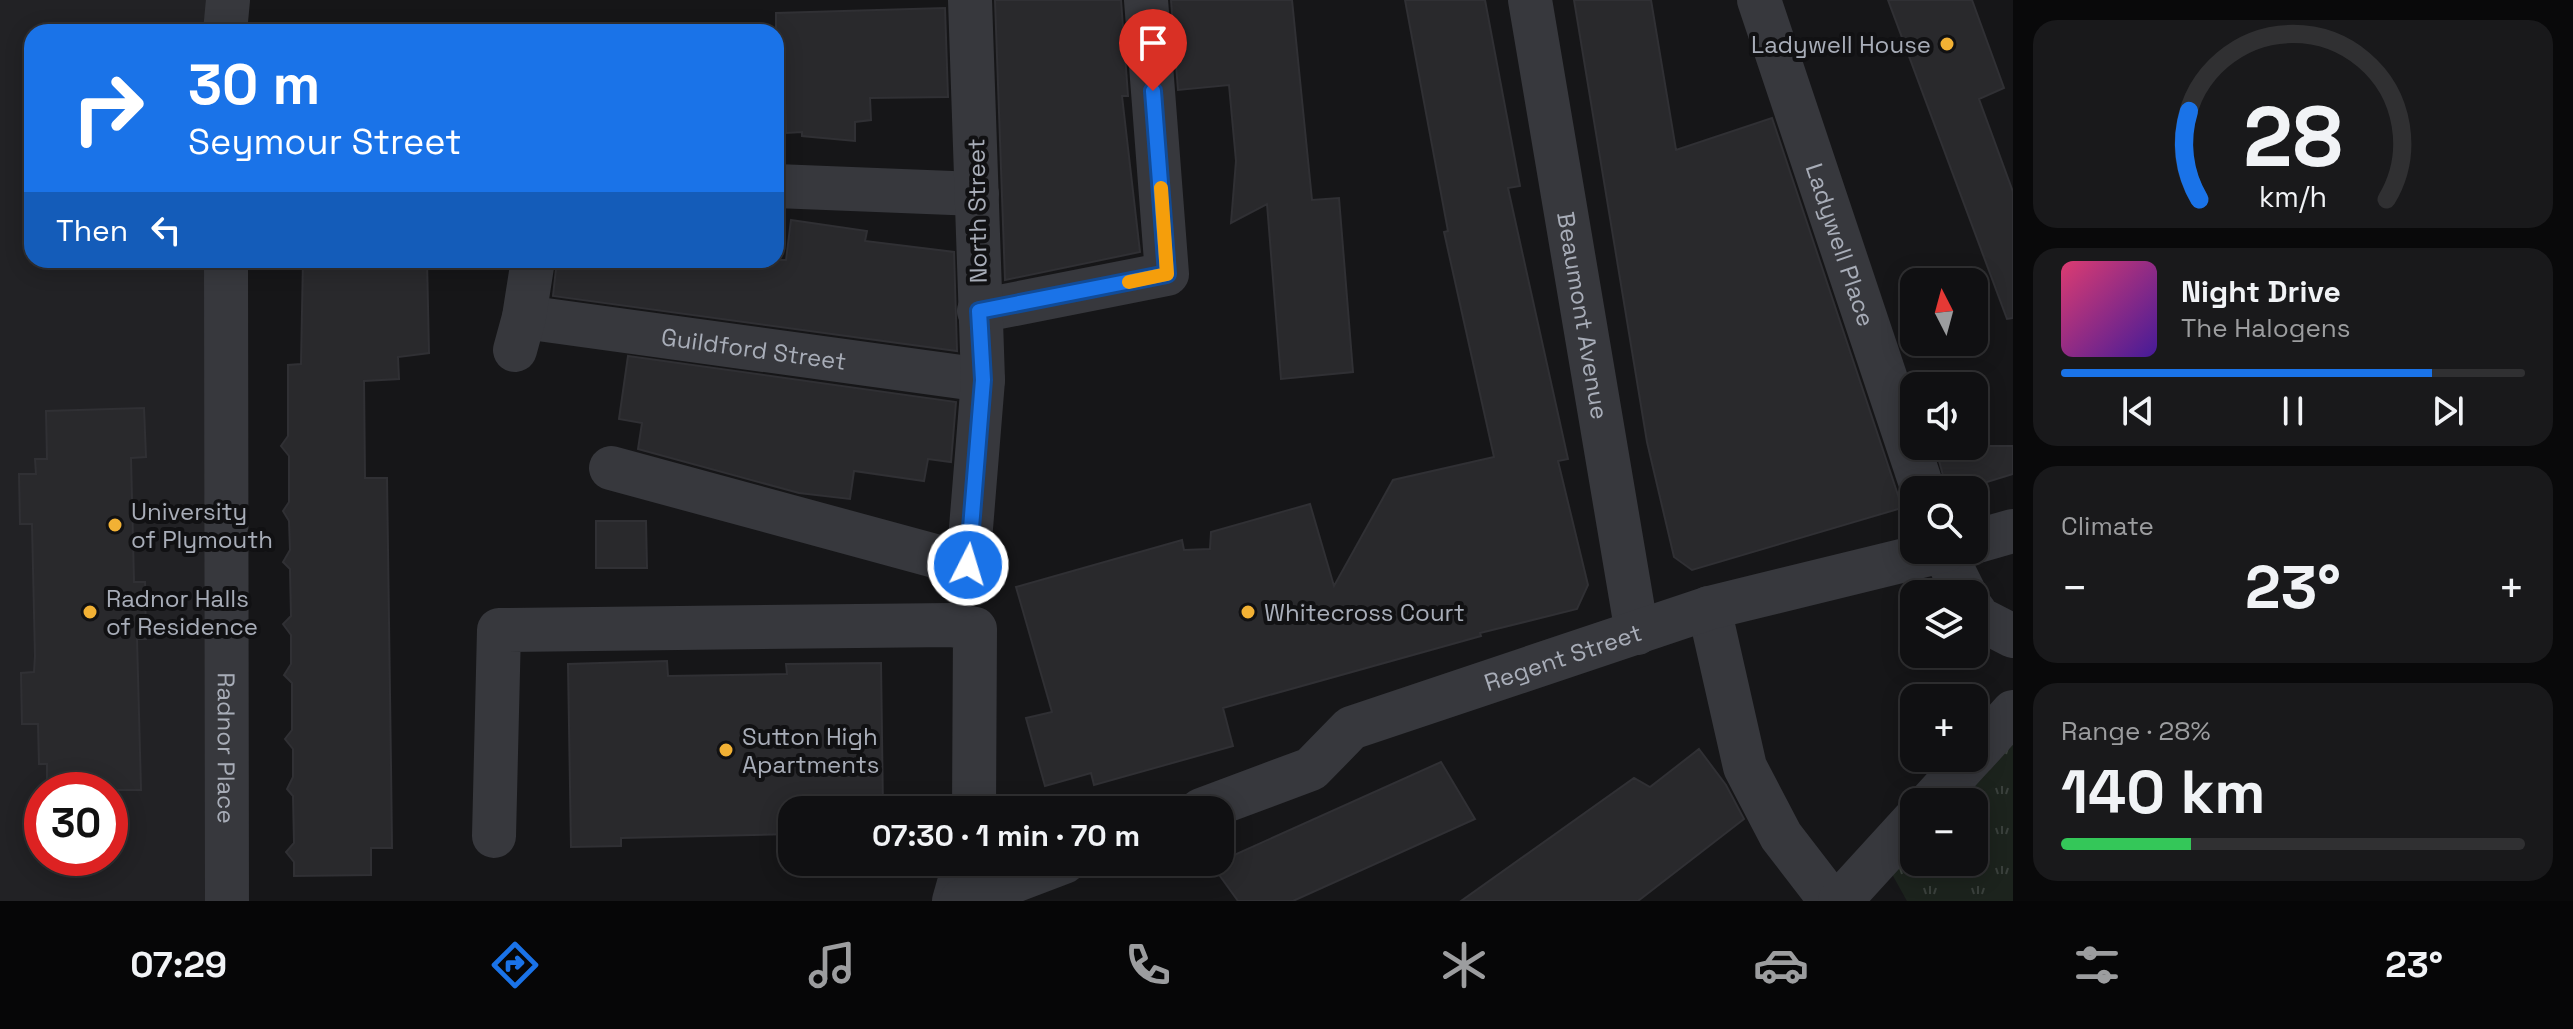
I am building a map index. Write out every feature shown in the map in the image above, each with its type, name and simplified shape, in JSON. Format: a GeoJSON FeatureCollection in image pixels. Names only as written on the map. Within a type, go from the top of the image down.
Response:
{"type":"FeatureCollection","features":[{"type":"Feature","properties":{"kind":"street"},"geometry":{"type":"LineString","coordinates":[[226,24],[228,0]]}},
{"type":"Feature","properties":{"kind":"street","name":"North Street"},"geometry":{"type":"LineString","coordinates":[[611,468],[968,565],[983,380],[970,0]]}},
{"type":"Feature","properties":{"kind":"street"},"geometry":{"type":"LineString","coordinates":[[979,311],[1167,274],[1146,0]]}},
{"type":"Feature","properties":{"kind":"street","name":"Beaumont Avenue"},"geometry":{"type":"LineString","coordinates":[[1530,0],[1637,633]]}},
{"type":"Feature","properties":{"kind":"street","name":"Ladywell Place"},"geometry":{"type":"LineString","coordinates":[[1759,0],[1918,476]]}},
{"type":"Feature","properties":{"kind":"street"},"geometry":{"type":"LineString","coordinates":[[784,186],[977,194]]}},
{"type":"Feature","properties":{"kind":"street","name":"Radnor Place"},"geometry":{"type":"LineString","coordinates":[[226,268],[227,901]]}},
{"type":"Feature","properties":{"kind":"street","name":"Guildford Street"},"geometry":{"type":"LineString","coordinates":[[532,268],[520,333],[983,380]]}},
{"type":"Feature","properties":{"kind":"street"},"geometry":{"type":"LineString","coordinates":[[1988,538],[2013,531]]}},
{"type":"Feature","properties":{"kind":"street","name":"Regent Street"},"geometry":{"type":"LineString","coordinates":[[1234,798],[1311,769],[1351,728],[1709,608],[1900,561]]}},
{"type":"Feature","properties":{"kind":"street"},"geometry":{"type":"LineString","coordinates":[[1709,608],[1745,767],[1781,836],[1831,901]]}},
{"type":"Feature","properties":{"kind":"street"},"geometry":{"type":"LineString","coordinates":[[1988,623],[2013,636]]}},
{"type":"Feature","properties":{"kind":"street"},"geometry":{"type":"LineString","coordinates":[[494,836],[499,630],[952,625],[975,629],[974,796]]}},
{"type":"Feature","properties":{"kind":"street"},"geometry":{"type":"LineString","coordinates":[[1988,740],[2013,712]]}},
{"type":"Feature","properties":{"kind":"street"},"geometry":{"type":"LineString","coordinates":[[1944,788],[1958,772]]}},
{"type":"Feature","properties":{"kind":"street"},"geometry":{"type":"LineString","coordinates":[[1840,901],[1900,835]]}},
{"type":"Feature","properties":{"kind":"street"},"geometry":{"type":"LineString","coordinates":[[954,901],[961,876]]}},
{"type":"Feature","properties":{"kind":"street"},"geometry":{"type":"LineString","coordinates":[[961,901],[1027,876]]}},
{"type":"Feature","properties":{"kind":"shaded area","name":"University of Plymouth"},"geometry":{"type":"Polygon","coordinates":[[[0,0],[225,0],[226,24],[24,24],[24,268],[228,268],[231,901],[0,901],[0,0]]]}},
{"type":"Feature","properties":{"kind":"green space"},"geometry":{"type":"Polygon","coordinates":[[[2013,726],[2013,901],[1907,901],[1887,865],[1900,851],[1900,876],[1988,876],[1988,788],[1958,788],[1972,772],[1988,772],[1988,754],[2013,726]]]}},
{"type":"Feature","properties":{"kind":"building"},"geometry":{"type":"Polygon","coordinates":[[[995,0],[1121,0],[1128,96],[1122,96],[1140,252],[1005,280],[995,0]]]}},
{"type":"Feature","properties":{"kind":"building"},"geometry":{"type":"Polygon","coordinates":[[[1171,0],[1292,0],[1312,200],[1339,198],[1353,372],[1281,379],[1267,204],[1231,223],[1236,161],[1229,85],[1178,90],[1171,0]]]}},
{"type":"Feature","properties":{"kind":"building"},"geometry":{"type":"Polygon","coordinates":[[[1405,0],[1485,0],[1520,186],[1508,188],[1568,459],[1558,461],[1588,585],[1577,609],[1480,633],[1481,636],[1223,708],[1233,746],[1094,785],[1091,773],[1045,786],[1026,718],[1052,712],[1016,587],[1182,540],[1184,550],[1210,549],[1211,532],[1310,504],[1334,586],[1393,480],[1494,457],[1444,232],[1448,231],[1405,0]]]}},
{"type":"Feature","properties":{"kind":"building"},"geometry":{"type":"Polygon","coordinates":[[[1574,0],[1651,0],[1676,150],[1772,118],[1900,500],[1900,508],[1692,570],[1674,557],[1647,442],[1574,0]]]}},
{"type":"Feature","properties":{"kind":"building"},"geometry":{"type":"Polygon","coordinates":[[[1888,0],[1972,0],[2004,88],[1979,99],[2013,192],[2013,318],[2007,319],[1888,0]]]}},
{"type":"Feature","properties":{"kind":"building"},"geometry":{"type":"Polygon","coordinates":[[[945,8],[948,97],[870,98],[871,120],[855,122],[855,141],[802,136],[802,132],[786,133],[784,24],[776,24],[776,13],[945,8]]]}},
{"type":"Feature","properties":{"kind":"building"},"geometry":{"type":"Polygon","coordinates":[[[791,220],[867,231],[865,241],[954,252],[957,351],[553,296],[556,268],[784,268],[791,220]]]}},
{"type":"Feature","properties":{"kind":"building"},"geometry":{"type":"Polygon","coordinates":[[[303,268],[427,268],[429,353],[398,357],[399,379],[364,381],[365,478],[387,478],[392,848],[371,848],[371,875],[294,876],[294,862],[286,852],[294,843],[293,796],[287,789],[293,777],[293,749],[285,739],[292,730],[292,683],[284,675],[291,664],[291,635],[283,624],[291,616],[290,569],[283,562],[290,550],[289,521],[283,511],[289,502],[289,456],[281,446],[288,436],[288,365],[301,364],[303,268]]]}},
{"type":"Feature","properties":{"kind":"building"},"geometry":{"type":"Polygon","coordinates":[[[628,356],[956,402],[951,462],[928,459],[924,481],[854,471],[850,499],[799,493],[638,449],[642,423],[619,419],[628,356]]]}},
{"type":"Feature","properties":{"kind":"building","name":"Radnor Halls of Residence"},"geometry":{"type":"Polygon","coordinates":[[[144,408],[146,457],[131,458],[134,582],[145,582],[146,639],[137,639],[141,790],[128,790],[128,772],[47,772],[47,764],[39,764],[38,724],[22,724],[21,673],[34,672],[35,656],[32,524],[20,524],[19,474],[36,474],[35,459],[47,459],[46,411],[144,408]]]}},
{"type":"Feature","properties":{"kind":"building"},"geometry":{"type":"Polygon","coordinates":[[[1988,446],[2013,446],[2013,474],[1988,482],[1988,476],[1943,476],[1939,460],[1988,460],[1988,446]]]}},
{"type":"Feature","properties":{"kind":"building"},"geometry":{"type":"Polygon","coordinates":[[[596,521],[646,521],[647,568],[596,568],[596,521]]]}},
{"type":"Feature","properties":{"kind":"building","name":"Sutton High Apartments"},"geometry":{"type":"Polygon","coordinates":[[[667,661],[668,676],[787,674],[786,664],[881,663],[883,796],[778,796],[778,834],[621,838],[621,846],[571,847],[568,664],[667,661]]]}},
{"type":"Feature","properties":{"kind":"building"},"geometry":{"type":"Polygon","coordinates":[[[1699,749],[1726,785],[1744,819],[1638,901],[1461,901],[1634,778],[1650,787],[1699,749]]]}},
{"type":"Feature","properties":{"kind":"building"},"geometry":{"type":"Polygon","coordinates":[[[1441,762],[1475,819],[1293,901],[1238,901],[1220,876],[1234,876],[1234,855],[1441,762]]]}},
{"type":"Feature","properties":{"kind":"slow traffic"},"geometry":{"type":"LineString","coordinates":[[1129,282],[1167,274],[1161,188]]}},
{"type":"Feature","properties":{"kind":"place","name":"Ladywell House"},"geometry":{"type":"Point","coordinates":[1947,44]}},
{"type":"Feature","properties":{"kind":"place","name":"University of Plymouth"},"geometry":{"type":"Point","coordinates":[115,525]}},
{"type":"Feature","properties":{"kind":"place","name":"Radnor Halls of Residence"},"geometry":{"type":"Point","coordinates":[90,612]}},
{"type":"Feature","properties":{"kind":"place","name":"Whitecross Court"},"geometry":{"type":"Point","coordinates":[1248,612]}},
{"type":"Feature","properties":{"kind":"place","name":"Sutton High Apartments"},"geometry":{"type":"Point","coordinates":[726,750]}},
{"type":"Feature","properties":{"kind":"route"},"geometry":{"type":"LineString","coordinates":[[968,565],[983,380],[979,311],[1167,274],[1153,91]]}}]}
